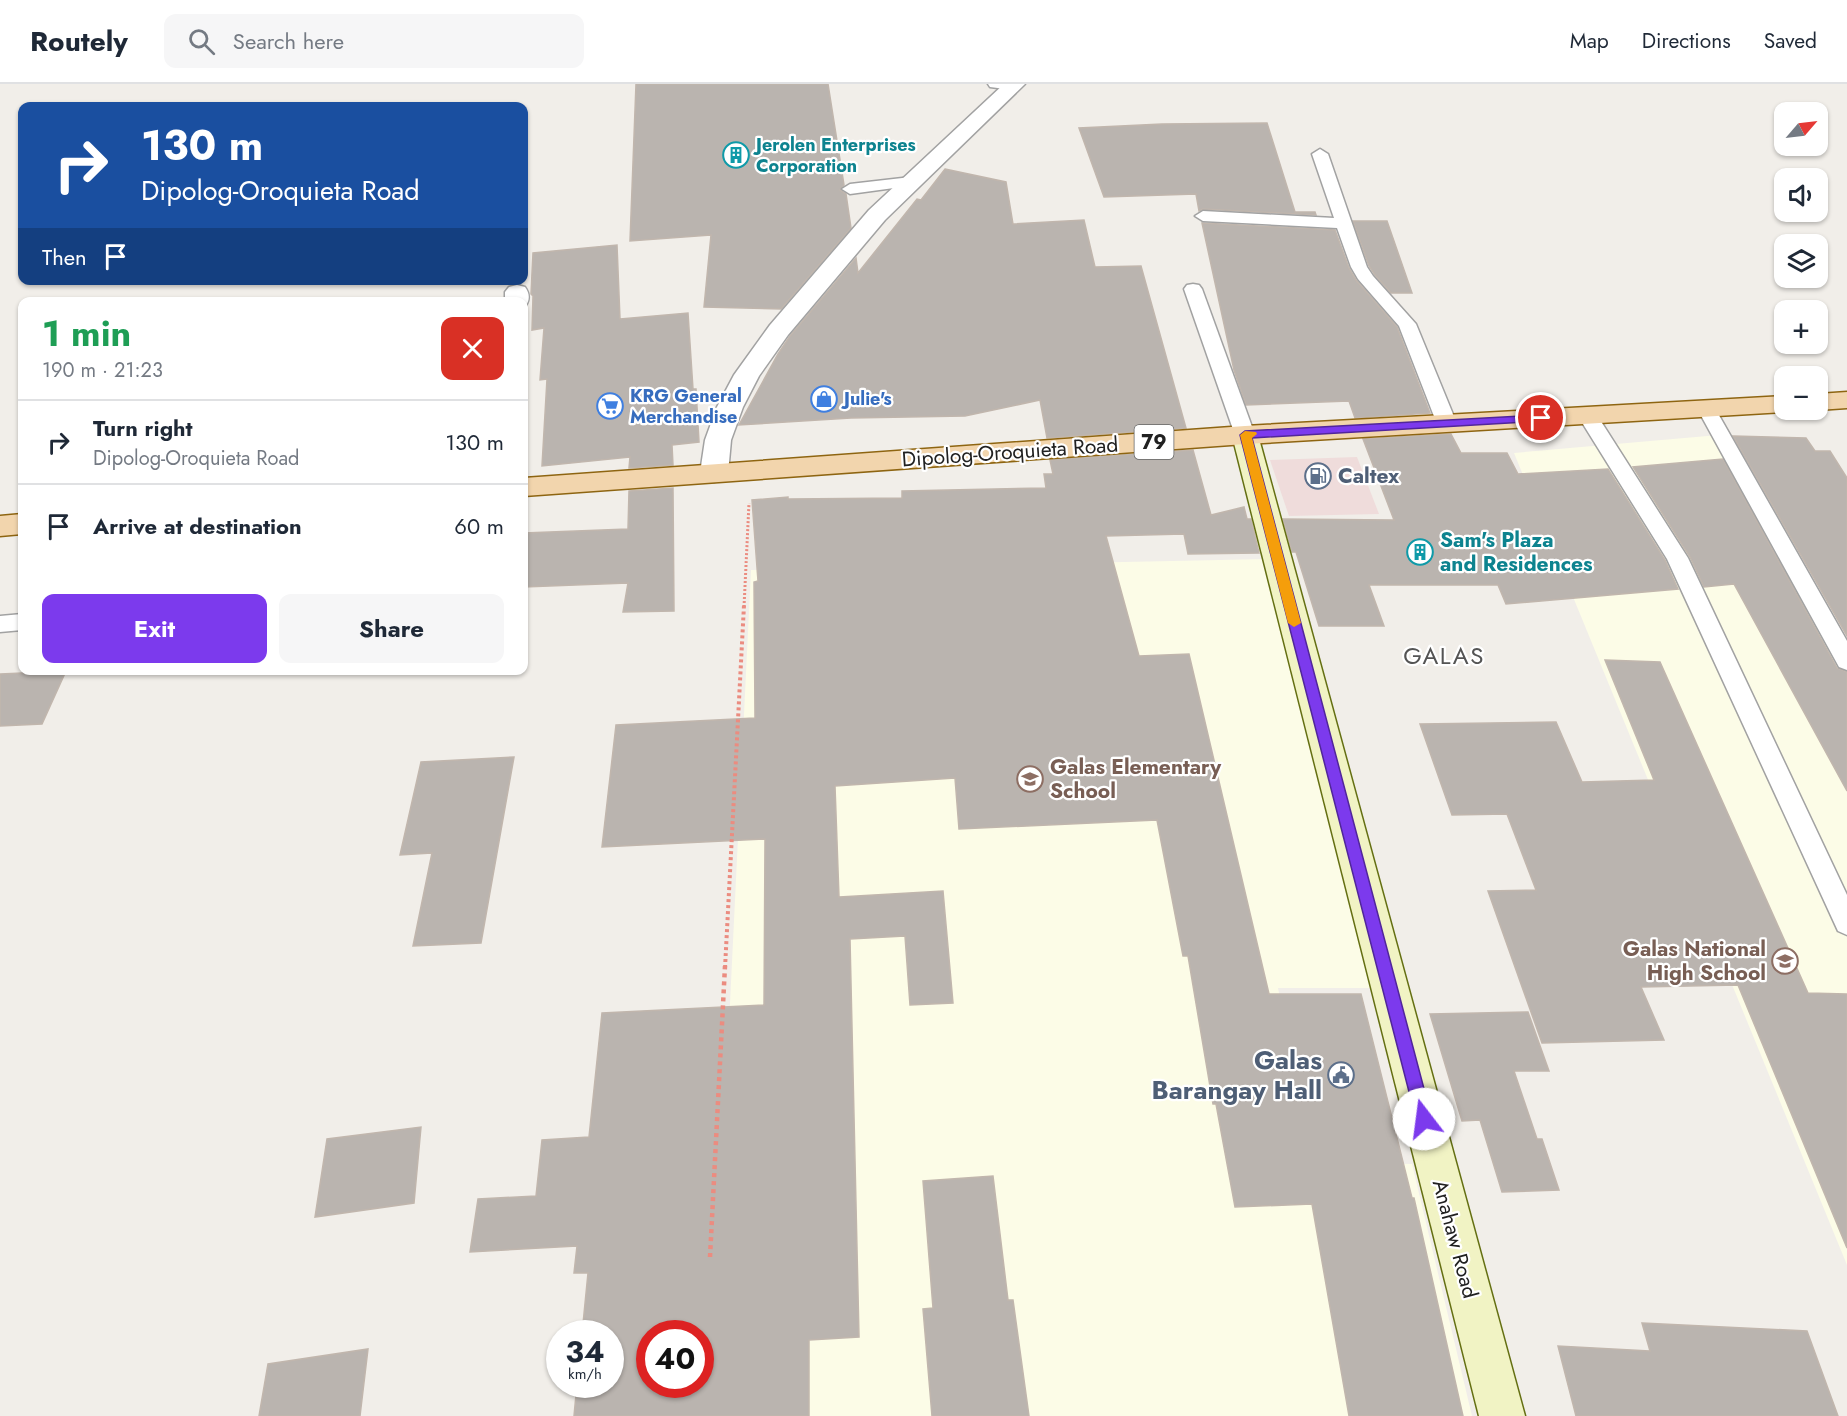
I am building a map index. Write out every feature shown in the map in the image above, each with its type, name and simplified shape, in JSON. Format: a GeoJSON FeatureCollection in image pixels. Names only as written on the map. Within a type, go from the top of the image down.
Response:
{"type":"FeatureCollection","features":[{"type":"Feature","properties":{"kind":"main road"},"geometry":{"type":"LineString","coordinates":[[1828,401],[1847,400]]}},
{"type":"Feature","properties":{"kind":"main road","name":"Dipolog-Oroquieta Road"},"geometry":{"type":"LineString","coordinates":[[528,487],[1245,435],[1774,405]]}},
{"type":"Feature","properties":{"kind":"main road"},"geometry":{"type":"LineString","coordinates":[[0,526],[18,524]]}},
{"type":"Feature","properties":{"kind":"street"},"geometry":{"type":"LineString","coordinates":[[714,473],[718,441],[730,407],[747,375],[778,330],[877,215],[1008,85]]}},
{"type":"Feature","properties":{"kind":"street","name":"Anahaw Road"},"geometry":{"type":"LineString","coordinates":[[1245,435],[1502,1416]]}},
{"type":"Feature","properties":{"kind":"lane"},"geometry":{"type":"LineString","coordinates":[[1320,154],[1359,267],[1366,279],[1407,324],[1447,424]]}},
{"type":"Feature","properties":{"kind":"lane"},"geometry":{"type":"LineString","coordinates":[[850,189],[911,182]]}},
{"type":"Feature","properties":{"kind":"lane"},"geometry":{"type":"LineString","coordinates":[[1203,216],[1344,223]]}},
{"type":"Feature","properties":{"kind":"lane"},"geometry":{"type":"LineString","coordinates":[[1193,289],[1245,435]]}},
{"type":"Feature","properties":{"kind":"lane"},"geometry":{"type":"LineString","coordinates":[[1707,410],[1847,661]]}},
{"type":"Feature","properties":{"kind":"lane"},"geometry":{"type":"LineString","coordinates":[[1588,416],[1677,558],[1847,923]]}},
{"type":"Feature","properties":{"kind":"lane"},"geometry":{"type":"LineString","coordinates":[[0,624],[18,622]]}},
{"type":"Feature","properties":{"kind":"path"},"geometry":{"type":"LineString","coordinates":[[710,1257],[739,668],[749,533],[750,471]]}},
{"type":"Feature","properties":{"kind":"shaded area","name":"Galas National High School"},"geometry":{"type":"Polygon","coordinates":[[[1719,435],[1847,657],[1847,1265],[1514,453],[1719,435]]]}},
{"type":"Feature","properties":{"kind":"shaded area"},"geometry":{"type":"Polygon","coordinates":[[[1357,457],[1379,514],[1289,516],[1270,460],[1357,457]]]}},
{"type":"Feature","properties":{"kind":"shaded area","name":"Galas Elementary School"},"geometry":{"type":"Polygon","coordinates":[[[1268,559],[1370,988],[1278,988],[1313,1162],[1412,1164],[1472,1416],[710,1416],[711,1398],[714,1398],[714,1333],[751,570],[1268,559]]]}},
{"type":"Feature","properties":{"kind":"building","name":"Jerolen Enterprises Corporation"},"geometry":{"type":"Polygon","coordinates":[[[636,84],[828,84],[844,185],[840,190],[846,194],[851,228],[781,309],[704,307],[711,235],[630,241],[636,84]]]}},
{"type":"Feature","properties":{"kind":"building"},"geometry":{"type":"Polygon","coordinates":[[[1267,123],[1295,212],[1315,212],[1316,215],[1203,209],[1199,211],[1196,194],[1104,197],[1079,128],[1162,124],[1267,123]]]}},
{"type":"Feature","properties":{"kind":"building"},"geometry":{"type":"Polygon","coordinates":[[[945,169],[1006,182],[1013,224],[1084,220],[1095,267],[1141,266],[1186,428],[1047,438],[1040,400],[965,416],[851,418],[739,425],[790,336],[856,258],[858,273],[917,199],[921,200],[945,169]]]}},
{"type":"Feature","properties":{"kind":"building"},"geometry":{"type":"Polygon","coordinates":[[[1353,221],[1387,221],[1412,293],[1391,293],[1375,275],[1369,266],[1353,221]]]}},
{"type":"Feature","properties":{"kind":"building"},"geometry":{"type":"Polygon","coordinates":[[[1202,223],[1335,230],[1349,268],[1356,280],[1397,327],[1430,413],[1355,418],[1349,401],[1246,405],[1234,370],[1202,223]]]}},
{"type":"Feature","properties":{"kind":"building"},"geometry":{"type":"Polygon","coordinates":[[[617,245],[620,319],[688,313],[699,442],[672,445],[673,465],[629,468],[630,457],[542,466],[547,379],[540,380],[544,328],[532,330],[533,253],[617,245]]]}},
{"type":"Feature","properties":{"kind":"building"},"geometry":{"type":"Polygon","coordinates":[[[1451,434],[1461,453],[1507,453],[1518,474],[1608,469],[1665,560],[1678,589],[1506,604],[1498,585],[1369,585],[1384,626],[1319,626],[1296,552],[1292,552],[1283,519],[1394,520],[1363,439],[1451,434]]]}},
{"type":"Feature","properties":{"kind":"building"},"geometry":{"type":"Polygon","coordinates":[[[1733,436],[1806,438],[1815,451],[1830,451],[1847,478],[1847,636],[1733,436]]]}},
{"type":"Feature","properties":{"kind":"building"},"geometry":{"type":"Polygon","coordinates":[[[1193,450],[1211,515],[1244,507],[1247,519],[1251,519],[1259,553],[1188,554],[1184,534],[1106,536],[1139,656],[1189,654],[1269,994],[1361,994],[1412,1198],[1414,1198],[1463,1416],[1349,1416],[1312,1204],[1235,1207],[1216,1104],[1213,1104],[1188,956],[1183,956],[1157,820],[959,829],[955,778],[835,786],[839,897],[943,891],[953,1003],[910,1005],[905,936],[850,939],[859,1337],[809,1340],[809,1416],[574,1416],[576,1398],[624,1398],[624,1320],[583,1320],[588,1273],[574,1273],[577,1246],[470,1252],[478,1199],[536,1196],[542,1140],[589,1137],[602,1013],[764,1005],[765,839],[602,847],[616,725],[755,718],[754,582],[758,581],[752,500],[788,497],[788,499],[902,498],[902,491],[1046,488],[1044,474],[1053,474],[1050,460],[1193,450]]]}},
{"type":"Feature","properties":{"kind":"building"},"geometry":{"type":"Polygon","coordinates":[[[1723,459],[1837,668],[1847,672],[1847,791],[1734,584],[1704,587],[1690,557],[1633,467],[1723,459]]]}},
{"type":"Feature","properties":{"kind":"building"},"geometry":{"type":"Polygon","coordinates":[[[673,488],[674,611],[623,612],[628,583],[528,587],[528,533],[628,529],[629,491],[673,488]]]}},
{"type":"Feature","properties":{"kind":"building"},"geometry":{"type":"Polygon","coordinates":[[[1605,660],[1660,662],[1808,993],[1847,994],[1847,1248],[1738,985],[1641,987],[1664,1040],[1542,1043],[1488,891],[1536,890],[1507,814],[1452,815],[1420,724],[1556,722],[1582,782],[1654,780],[1605,660]]]}},
{"type":"Feature","properties":{"kind":"building"},"geometry":{"type":"Polygon","coordinates":[[[0,674],[64,675],[42,724],[0,726],[0,674]]]}},
{"type":"Feature","properties":{"kind":"building"},"geometry":{"type":"Polygon","coordinates":[[[514,757],[481,943],[413,946],[432,853],[400,855],[421,762],[514,757]]]}},
{"type":"Feature","properties":{"kind":"building"},"geometry":{"type":"Polygon","coordinates":[[[1528,1012],[1549,1071],[1514,1071],[1537,1139],[1542,1139],[1559,1190],[1502,1192],[1480,1120],[1462,1121],[1430,1014],[1528,1012]]]}},
{"type":"Feature","properties":{"kind":"building"},"geometry":{"type":"Polygon","coordinates":[[[421,1127],[414,1203],[315,1217],[327,1139],[421,1127]]]}},
{"type":"Feature","properties":{"kind":"building"},"geometry":{"type":"Polygon","coordinates":[[[993,1176],[1008,1300],[1013,1300],[1029,1416],[932,1416],[923,1309],[933,1308],[923,1181],[993,1176]]]}},
{"type":"Feature","properties":{"kind":"building"},"geometry":{"type":"Polygon","coordinates":[[[1642,1323],[1807,1331],[1838,1416],[1576,1416],[1558,1346],[1650,1351],[1642,1323]]]}},
{"type":"Feature","properties":{"kind":"building"},"geometry":{"type":"Polygon","coordinates":[[[368,1349],[360,1416],[259,1416],[268,1364],[368,1349]]]}},
{"type":"Feature","properties":{"kind":"slow traffic"},"geometry":{"type":"LineString","coordinates":[[1252,434],[1245,435],[1294,623]]}},
{"type":"Feature","properties":{"kind":"place","name":"Jerolen Enterprises Corporation"},"geometry":{"type":"Point","coordinates":[736,155]}},
{"type":"Feature","properties":{"kind":"place","name":"Julie's"},"geometry":{"type":"Point","coordinates":[824,399]}},
{"type":"Feature","properties":{"kind":"place","name":"KRG General Merchandise"},"geometry":{"type":"Point","coordinates":[610,406]}},
{"type":"Feature","properties":{"kind":"place","name":"Caltex"},"geometry":{"type":"Point","coordinates":[1318,476]}},
{"type":"Feature","properties":{"kind":"place","name":"Sam's Plaza and Residences"},"geometry":{"type":"Point","coordinates":[1420,552]}},
{"type":"Feature","properties":{"kind":"place","name":"Galas Elementary School"},"geometry":{"type":"Point","coordinates":[1030,779]}},
{"type":"Feature","properties":{"kind":"place","name":"Galas National High School"},"geometry":{"type":"Point","coordinates":[1785,961]}},
{"type":"Feature","properties":{"kind":"place","name":"Galas Barangay Hall"},"geometry":{"type":"Point","coordinates":[1341,1075]}},
{"type":"Feature","properties":{"kind":"district","name":"GALAS"},"geometry":{"type":"Point","coordinates":[1444,656]}},
{"type":"Feature","properties":{"kind":"route"},"geometry":{"type":"LineString","coordinates":[[1424,1119],[1245,435],[1541,418]]}}]}
